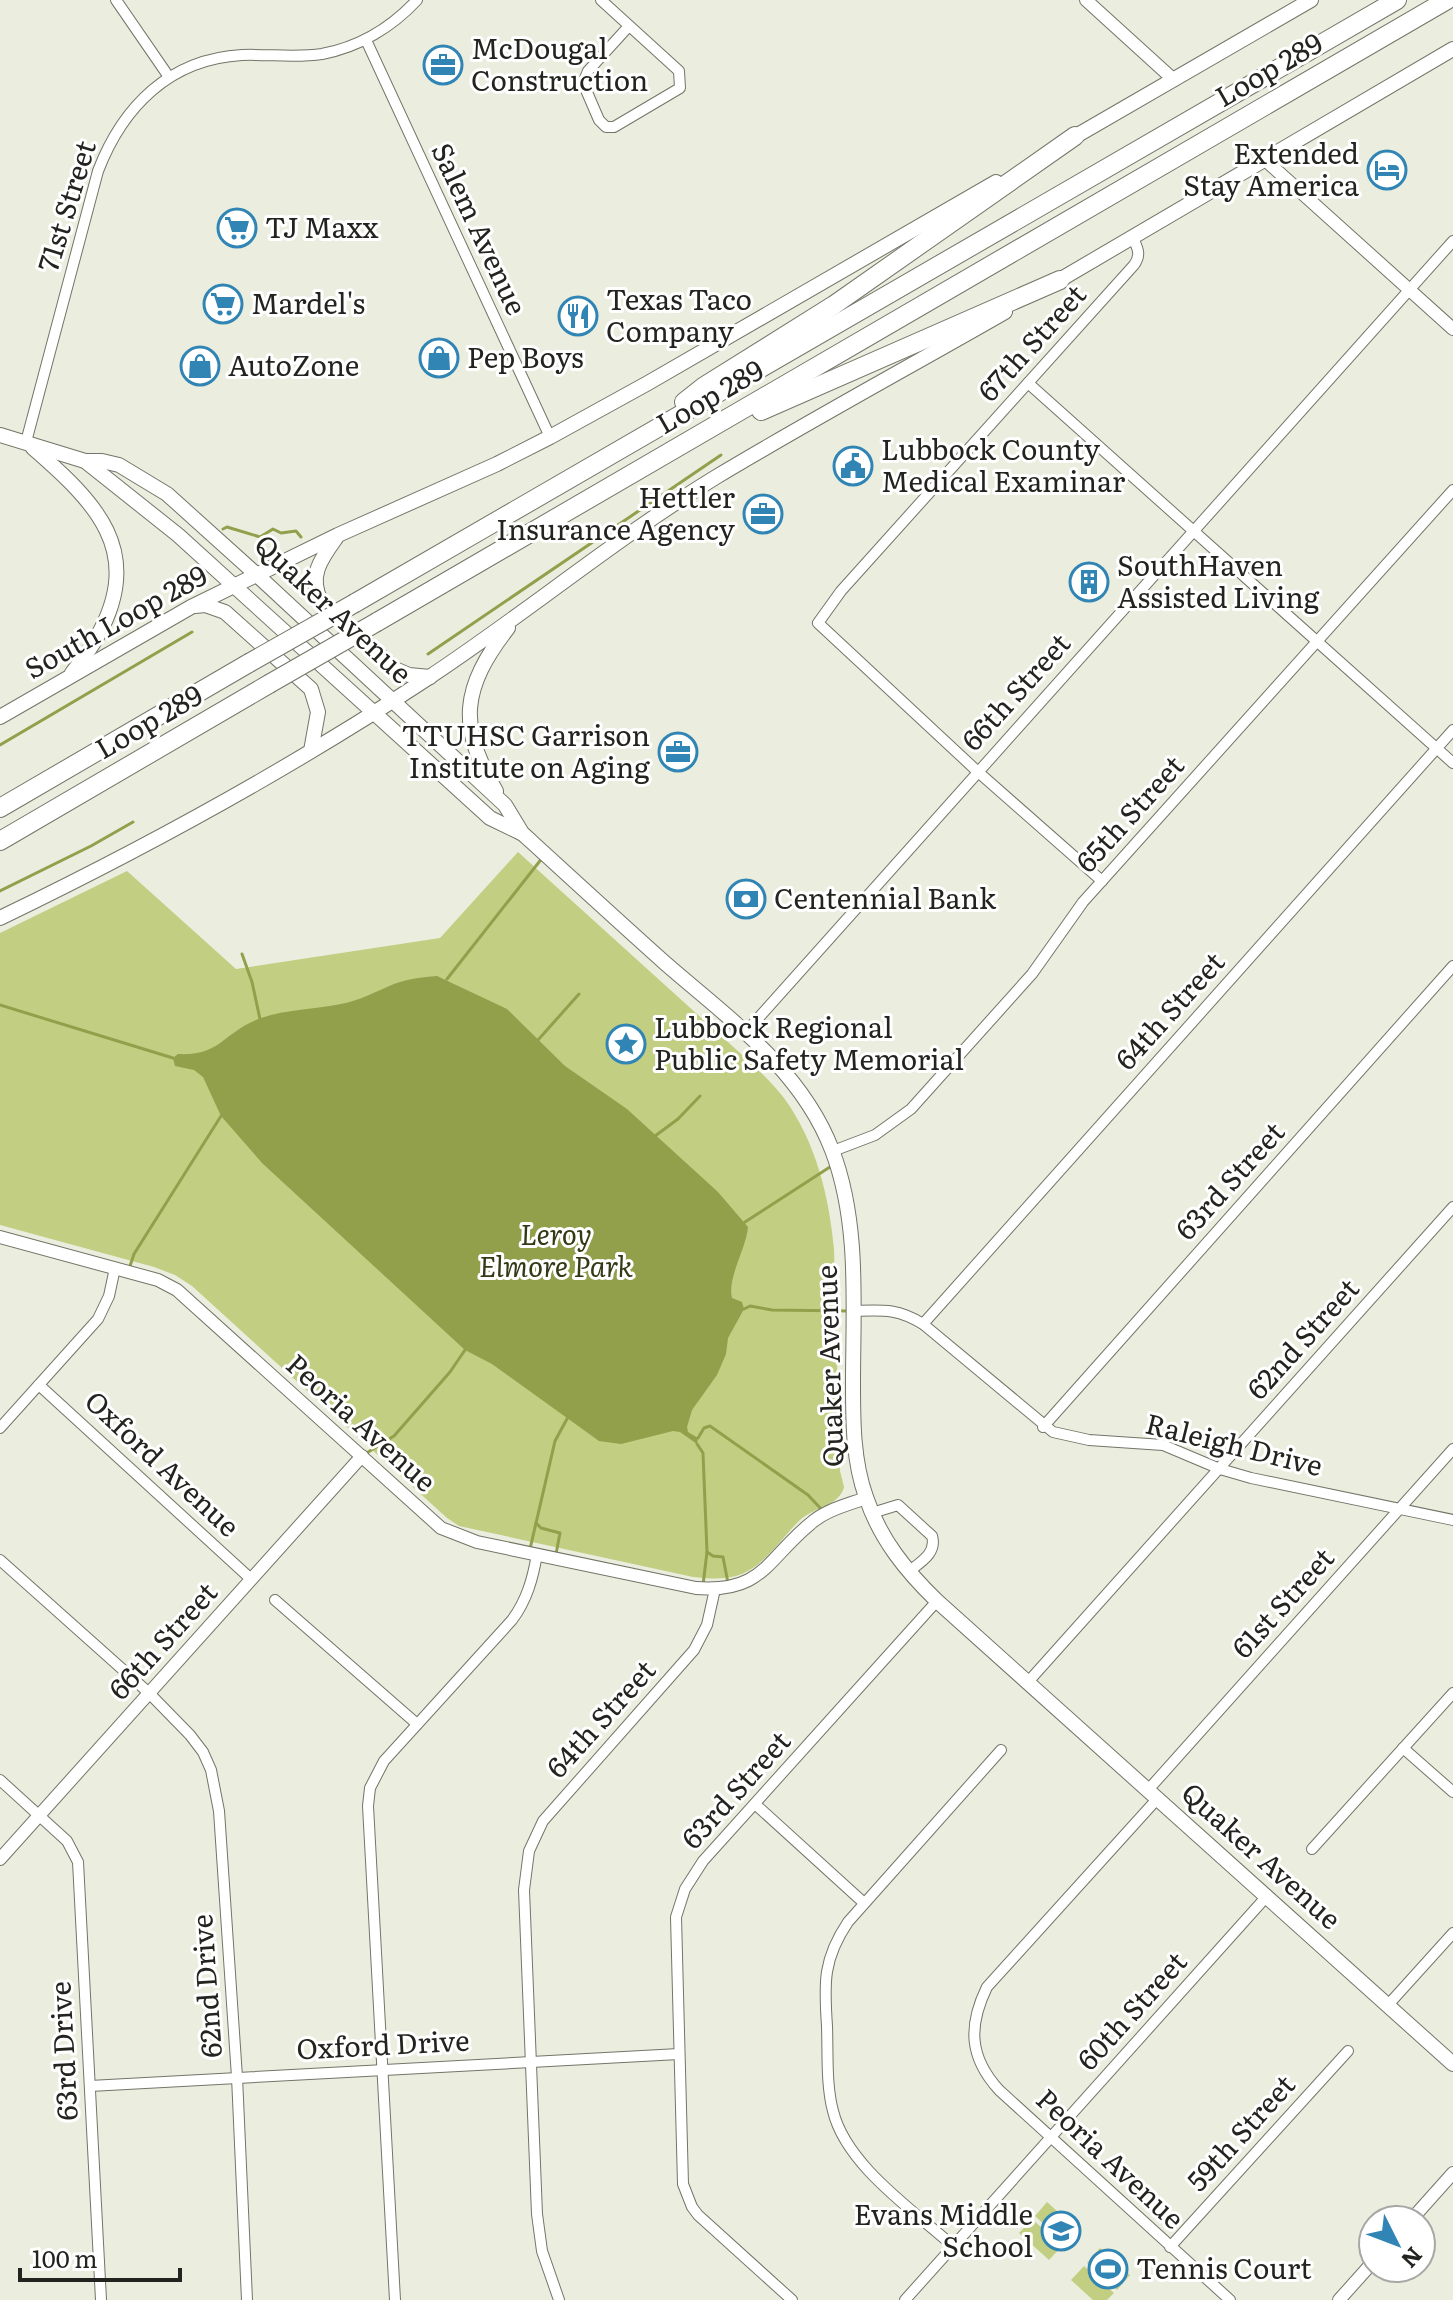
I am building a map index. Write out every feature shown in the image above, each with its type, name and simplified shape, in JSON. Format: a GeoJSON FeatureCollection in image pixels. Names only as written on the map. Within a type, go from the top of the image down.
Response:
{"type":"FeatureCollection","features":[{"type":"Feature","properties":{"kind":"highway","name":"Loop 289"},"geometry":{"type":"LineString","coordinates":[[0,808],[1397,0]]}},
{"type":"Feature","properties":{"kind":"highway","name":"Loop 289"},"geometry":{"type":"LineString","coordinates":[[0,841],[1447,0]]}},
{"type":"Feature","properties":{"kind":"highway"},"geometry":{"type":"LineString","coordinates":[[637,440],[703,387],[834,305],[1075,136]]}},
{"type":"Feature","properties":{"kind":"highway"},"geometry":{"type":"LineString","coordinates":[[695,438],[1060,280]]}},
{"type":"Feature","properties":{"kind":"main road","name":"South Loop 289"},"geometry":{"type":"LineString","coordinates":[[0,717],[191,607],[550,437],[1311,0]]}},
{"type":"Feature","properties":{"kind":"main road"},"geometry":{"type":"LineString","coordinates":[[0,918],[98,870],[311,751],[430,677],[654,517],[716,477],[1453,49]]}},
{"type":"Feature","properties":{"kind":"main road","name":"Quaker Avenue"},"geometry":{"type":"LineString","coordinates":[[0,435],[85,461],[119,465],[156,487],[187,511],[394,700],[505,805],[522,833]]}},
{"type":"Feature","properties":{"kind":"main road"},"geometry":{"type":"LineString","coordinates":[[26,442],[73,483],[101,516],[114,554],[116,579],[110,607],[97,637],[70,677]]}},
{"type":"Feature","properties":{"kind":"main road","name":"Quaker Avenue"},"geometry":{"type":"LineString","coordinates":[[85,461],[148,509],[490,818],[522,833],[782,1068],[821,1125],[845,1191],[851,1231],[855,1450],[866,1498],[880,1531],[908,1572],[937,1601],[1453,2064]]}},
{"type":"Feature","properties":{"kind":"main road"},"geometry":{"type":"LineString","coordinates":[[338,535],[318,564],[315,580],[321,601],[395,669],[409,675],[430,677]]}},
{"type":"Feature","properties":{"kind":"main road"},"geometry":{"type":"LineString","coordinates":[[191,607],[205,605],[225,612],[311,689],[318,712],[311,751]]}},
{"type":"Feature","properties":{"kind":"main road"},"geometry":{"type":"LineString","coordinates":[[505,805],[478,761],[472,742],[470,715],[475,681],[484,662],[518,614]]}},
{"type":"Feature","properties":{"kind":"street"},"geometry":{"type":"LineString","coordinates":[[116,0],[169,77]]}},
{"type":"Feature","properties":{"kind":"street","name":"71st Street"},"geometry":{"type":"LineString","coordinates":[[26,442],[93,187],[111,140],[133,107],[169,77],[212,59],[325,53],[366,40],[393,22],[417,0]]}},
{"type":"Feature","properties":{"kind":"street"},"geometry":{"type":"LineString","coordinates":[[601,0],[679,71],[681,84],[670,95],[614,127],[606,127],[599,120],[583,83],[588,71],[629,26]]}},
{"type":"Feature","properties":{"kind":"street"},"geometry":{"type":"LineString","coordinates":[[1086,0],[1174,80]]}},
{"type":"Feature","properties":{"kind":"street","name":"Salem Avenue"},"geometry":{"type":"LineString","coordinates":[[366,40],[550,437]]}},
{"type":"Feature","properties":{"kind":"street"},"geometry":{"type":"LineString","coordinates":[[1264,159],[1453,329]]}},
{"type":"Feature","properties":{"kind":"street","name":"67th Street"},"geometry":{"type":"LineString","coordinates":[[977,771],[818,623],[841,591],[1134,265],[1139,251],[1132,236]]}},
{"type":"Feature","properties":{"kind":"street","name":"66th Street"},"geometry":{"type":"LineString","coordinates":[[745,1033],[1453,241]]}},
{"type":"Feature","properties":{"kind":"street"},"geometry":{"type":"LineString","coordinates":[[1028,383],[1453,763]]}},
{"type":"Feature","properties":{"kind":"street","name":"65th Street"},"geometry":{"type":"LineString","coordinates":[[833,1151],[875,1135],[911,1109],[1032,974],[1083,902],[1453,490]]}},
{"type":"Feature","properties":{"kind":"street","name":"64th Street"},"geometry":{"type":"LineString","coordinates":[[923,1324],[1453,730]]}},
{"type":"Feature","properties":{"kind":"street"},"geometry":{"type":"LineString","coordinates":[[977,771],[1102,881]]}},
{"type":"Feature","properties":{"kind":"street","name":"63rd Street"},"geometry":{"type":"LineString","coordinates":[[1043,1427],[1453,966]]}},
{"type":"Feature","properties":{"kind":"street","name":"62nd Street"},"geometry":{"type":"LineString","coordinates":[[1028,1682],[1453,1207]]}},
{"type":"Feature","properties":{"kind":"street","name":"Peoria Avenue"},"geometry":{"type":"LineString","coordinates":[[0,1237],[158,1280],[196,1305],[451,1534],[696,1588],[715,1589]]}},
{"type":"Feature","properties":{"kind":"street"},"geometry":{"type":"LineString","coordinates":[[0,1428],[98,1319],[109,1296],[115,1268]]}},
{"type":"Feature","properties":{"kind":"street","name":"Raleigh Drive"},"geometry":{"type":"LineString","coordinates":[[853,1311],[904,1313],[923,1324],[1043,1427],[1053,1432],[1089,1440],[1163,1445],[1220,1469],[1251,1478],[1453,1520]]}},
{"type":"Feature","properties":{"kind":"street","name":"Oxford Avenue"},"geometry":{"type":"LineString","coordinates":[[39,1385],[251,1579]]}},
{"type":"Feature","properties":{"kind":"street","name":"61st Street"},"geometry":{"type":"LineString","coordinates":[[974,2041],[973,2023],[987,1987],[1453,1449]]}},
{"type":"Feature","properties":{"kind":"street","name":"66th Street"},"geometry":{"type":"LineString","coordinates":[[0,1859],[362,1456]]}},
{"type":"Feature","properties":{"kind":"street"},"geometry":{"type":"LineString","coordinates":[[715,1589],[747,1581],[761,1573],[808,1525],[822,1515],[866,1498]]}},
{"type":"Feature","properties":{"kind":"street"},"geometry":{"type":"LineString","coordinates":[[872,1513],[898,1505],[932,1536],[934,1543],[931,1552],[908,1572]]}},
{"type":"Feature","properties":{"kind":"street"},"geometry":{"type":"LineString","coordinates":[[395,2300],[368,1806],[370,1788],[384,1761],[522,1606],[533,1578],[537,1554]]}},
{"type":"Feature","properties":{"kind":"street","name":"62nd Drive"},"geometry":{"type":"LineString","coordinates":[[0,1560],[149,1693],[203,1752],[218,1797],[237,2077],[247,2300]]}},
{"type":"Feature","properties":{"kind":"street","name":"64th Street"},"geometry":{"type":"LineString","coordinates":[[559,2300],[542,2251],[537,2214],[525,1866],[533,1839],[543,1821],[694,1650],[707,1625],[715,1589]]}},
{"type":"Feature","properties":{"kind":"street"},"geometry":{"type":"LineString","coordinates":[[275,1600],[417,1724]]}},
{"type":"Feature","properties":{"kind":"street","name":"63rd Street"},"geometry":{"type":"LineString","coordinates":[[679,2054],[676,1917],[693,1874],[937,1601]]}},
{"type":"Feature","properties":{"kind":"street"},"geometry":{"type":"LineString","coordinates":[[1312,1849],[1453,1693]]}},
{"type":"Feature","properties":{"kind":"street"},"geometry":{"type":"LineString","coordinates":[[1403,1748],[1453,1792]]}},
{"type":"Feature","properties":{"kind":"street"},"geometry":{"type":"LineString","coordinates":[[953,2246],[866,2168],[852,2151],[833,2112],[825,1992],[834,1942],[864,1903],[1001,1750]]}},
{"type":"Feature","properties":{"kind":"street","name":"63rd Drive"},"geometry":{"type":"LineString","coordinates":[[0,1780],[67,1841],[78,1862],[101,2300]]}},
{"type":"Feature","properties":{"kind":"street"},"geometry":{"type":"LineString","coordinates":[[755,1804],[864,1903]]}},
{"type":"Feature","properties":{"kind":"street","name":"60th Street"},"geometry":{"type":"LineString","coordinates":[[905,2300],[1267,1896]]}},
{"type":"Feature","properties":{"kind":"street"},"geometry":{"type":"LineString","coordinates":[[1388,2005],[1453,1933]]}},
{"type":"Feature","properties":{"kind":"street","name":"Peoria Avenue"},"geometry":{"type":"LineString","coordinates":[[974,2041],[986,2076],[1230,2300]]}},
{"type":"Feature","properties":{"kind":"street","name":"59th Street"},"geometry":{"type":"LineString","coordinates":[[1170,2247],[1348,2051]]}},
{"type":"Feature","properties":{"kind":"street"},"geometry":{"type":"LineString","coordinates":[[679,2054],[683,2184],[692,2207],[792,2300]]}},
{"type":"Feature","properties":{"kind":"street","name":"Oxford Drive"},"geometry":{"type":"LineString","coordinates":[[90,2086],[679,2054]]}},
{"type":"Feature","properties":{"kind":"street"},"geometry":{"type":"LineString","coordinates":[[1425,2204],[1453,2173]]}},
{"type":"Feature","properties":{"kind":"street"},"geometry":{"type":"LineString","coordinates":[[1339,2300],[1357,2280]]}},
{"type":"Feature","properties":{"kind":"green space","name":"Leroy Elmore Park"},"geometry":{"type":"Polygon","coordinates":[[[518,852],[772,1084],[805,1133],[819,1170],[829,1209],[834,1249],[840,1471],[844,1487],[832,1502],[801,1519],[759,1563],[736,1576],[693,1577],[459,1526],[192,1286],[154,1267],[0,1225],[0,933],[127,871],[236,969],[440,938],[518,852]]]}},
{"type":"Feature","properties":{"kind":"green space","name":"Tennis Court"},"geometry":{"type":"Polygon","coordinates":[[[1047,2202],[1077,2229],[1064,2243],[1035,2216],[1047,2202]]]}},
{"type":"Feature","properties":{"kind":"green space","name":"Tennis Court"},"geometry":{"type":"Polygon","coordinates":[[[1032,2219],[1062,2246],[1049,2260],[1019,2233],[1032,2219]]]}},
{"type":"Feature","properties":{"kind":"green space","name":"Tennis Court"},"geometry":{"type":"Polygon","coordinates":[[[1100,2248],[1130,2275],[1117,2290],[1087,2263],[1100,2248]]]}},
{"type":"Feature","properties":{"kind":"green space","name":"Tennis Court"},"geometry":{"type":"Polygon","coordinates":[[[1084,2266],[1114,2293],[1107,2300],[1093,2300],[1071,2280],[1084,2266]]]}},
{"type":"Feature","properties":{"kind":"shaded area"},"geometry":{"type":"Polygon","coordinates":[[[437,976],[507,1009],[565,1066],[627,1109],[718,1192],[748,1227],[731,1290],[732,1298],[742,1302],[744,1309],[728,1338],[726,1354],[717,1375],[692,1410],[687,1427],[688,1432],[698,1438],[697,1444],[680,1432],[673,1431],[621,1444],[599,1441],[492,1364],[465,1350],[262,1163],[221,1116],[203,1077],[194,1070],[175,1066],[173,1058],[178,1054],[203,1052],[266,1016],[348,1003],[399,982],[437,976]]]}},
{"type":"Feature","properties":{"kind":"waterway"},"geometry":{"type":"LineString","coordinates":[[428,654],[721,455]]}},
{"type":"Feature","properties":{"kind":"waterway"},"geometry":{"type":"LineString","coordinates":[[223,529],[227,527],[260,537],[273,529],[281,533],[296,531],[301,537]]}},
{"type":"Feature","properties":{"kind":"waterway"},"geometry":{"type":"LineString","coordinates":[[0,745],[192,632]]}},
{"type":"Feature","properties":{"kind":"waterway"},"geometry":{"type":"LineString","coordinates":[[0,891],[133,822]]}},
{"type":"Feature","properties":{"kind":"waterway"},"geometry":{"type":"LineString","coordinates":[[447,979],[543,857]]}},
{"type":"Feature","properties":{"kind":"waterway"},"geometry":{"type":"LineString","coordinates":[[242,954],[260,1019]]}},
{"type":"Feature","properties":{"kind":"waterway"},"geometry":{"type":"LineString","coordinates":[[538,1040],[579,994]]}},
{"type":"Feature","properties":{"kind":"waterway"},"geometry":{"type":"LineString","coordinates":[[0,1005],[173,1058]]}},
{"type":"Feature","properties":{"kind":"waterway"},"geometry":{"type":"LineString","coordinates":[[655,1136],[678,1119],[700,1096]]}},
{"type":"Feature","properties":{"kind":"waterway"},"geometry":{"type":"LineString","coordinates":[[129,1269],[134,1254],[221,1116]]}},
{"type":"Feature","properties":{"kind":"waterway"},"geometry":{"type":"LineString","coordinates":[[745,1222],[833,1165]]}},
{"type":"Feature","properties":{"kind":"waterway"},"geometry":{"type":"LineString","coordinates":[[744,1309],[750,1306],[772,1310],[849,1311]]}},
{"type":"Feature","properties":{"kind":"waterway"},"geometry":{"type":"LineString","coordinates":[[365,1454],[394,1436],[450,1372],[465,1350]]}},
{"type":"Feature","properties":{"kind":"waterway"},"geometry":{"type":"LineString","coordinates":[[530,1549],[555,1441],[568,1417]]}},
{"type":"Feature","properties":{"kind":"waterway"},"geometry":{"type":"LineString","coordinates":[[698,1438],[704,1428],[710,1426],[808,1495],[823,1511]]}},
{"type":"Feature","properties":{"kind":"waterway"},"geometry":{"type":"LineString","coordinates":[[697,1444],[703,1453],[707,1552],[703,1585]]}},
{"type":"Feature","properties":{"kind":"waterway"},"geometry":{"type":"LineString","coordinates":[[536,1523],[541,1528],[560,1533],[556,1554]]}},
{"type":"Feature","properties":{"kind":"waterway"},"geometry":{"type":"LineString","coordinates":[[707,1552],[723,1557],[728,1583]]}},
{"type":"Feature","properties":{"kind":"place","name":"McDougal Construction"},"geometry":{"type":"Point","coordinates":[443,65]}},
{"type":"Feature","properties":{"kind":"place","name":"Extended Stay America"},"geometry":{"type":"Point","coordinates":[1387,170]}},
{"type":"Feature","properties":{"kind":"place","name":"TJ Maxx"},"geometry":{"type":"Point","coordinates":[237,228]}},
{"type":"Feature","properties":{"kind":"place","name":"Mardel's"},"geometry":{"type":"Point","coordinates":[223,304]}},
{"type":"Feature","properties":{"kind":"place","name":"Texas Taco Company"},"geometry":{"type":"Point","coordinates":[578,316]}},
{"type":"Feature","properties":{"kind":"place","name":"Pep Boys"},"geometry":{"type":"Point","coordinates":[439,358]}},
{"type":"Feature","properties":{"kind":"place","name":"AutoZone"},"geometry":{"type":"Point","coordinates":[200,366]}},
{"type":"Feature","properties":{"kind":"place","name":"Lubbock County Medical Examinar"},"geometry":{"type":"Point","coordinates":[853,466]}},
{"type":"Feature","properties":{"kind":"place","name":"Hettler Insurance Agency"},"geometry":{"type":"Point","coordinates":[763,514]}},
{"type":"Feature","properties":{"kind":"place","name":"SouthHaven Assisted Living"},"geometry":{"type":"Point","coordinates":[1089,582]}},
{"type":"Feature","properties":{"kind":"place","name":"TTUHSC Garrison Institute on Aging"},"geometry":{"type":"Point","coordinates":[678,752]}},
{"type":"Feature","properties":{"kind":"place","name":"Centennial Bank"},"geometry":{"type":"Point","coordinates":[746,899]}},
{"type":"Feature","properties":{"kind":"place","name":"Lubbock Regional Public Safety Memorial"},"geometry":{"type":"Point","coordinates":[626,1044]}},
{"type":"Feature","properties":{"kind":"place","name":"Evans Middle School"},"geometry":{"type":"Point","coordinates":[1061,2231]}},
{"type":"Feature","properties":{"kind":"place","name":"Tennis Court"},"geometry":{"type":"Point","coordinates":[1108,2269]}}]}
